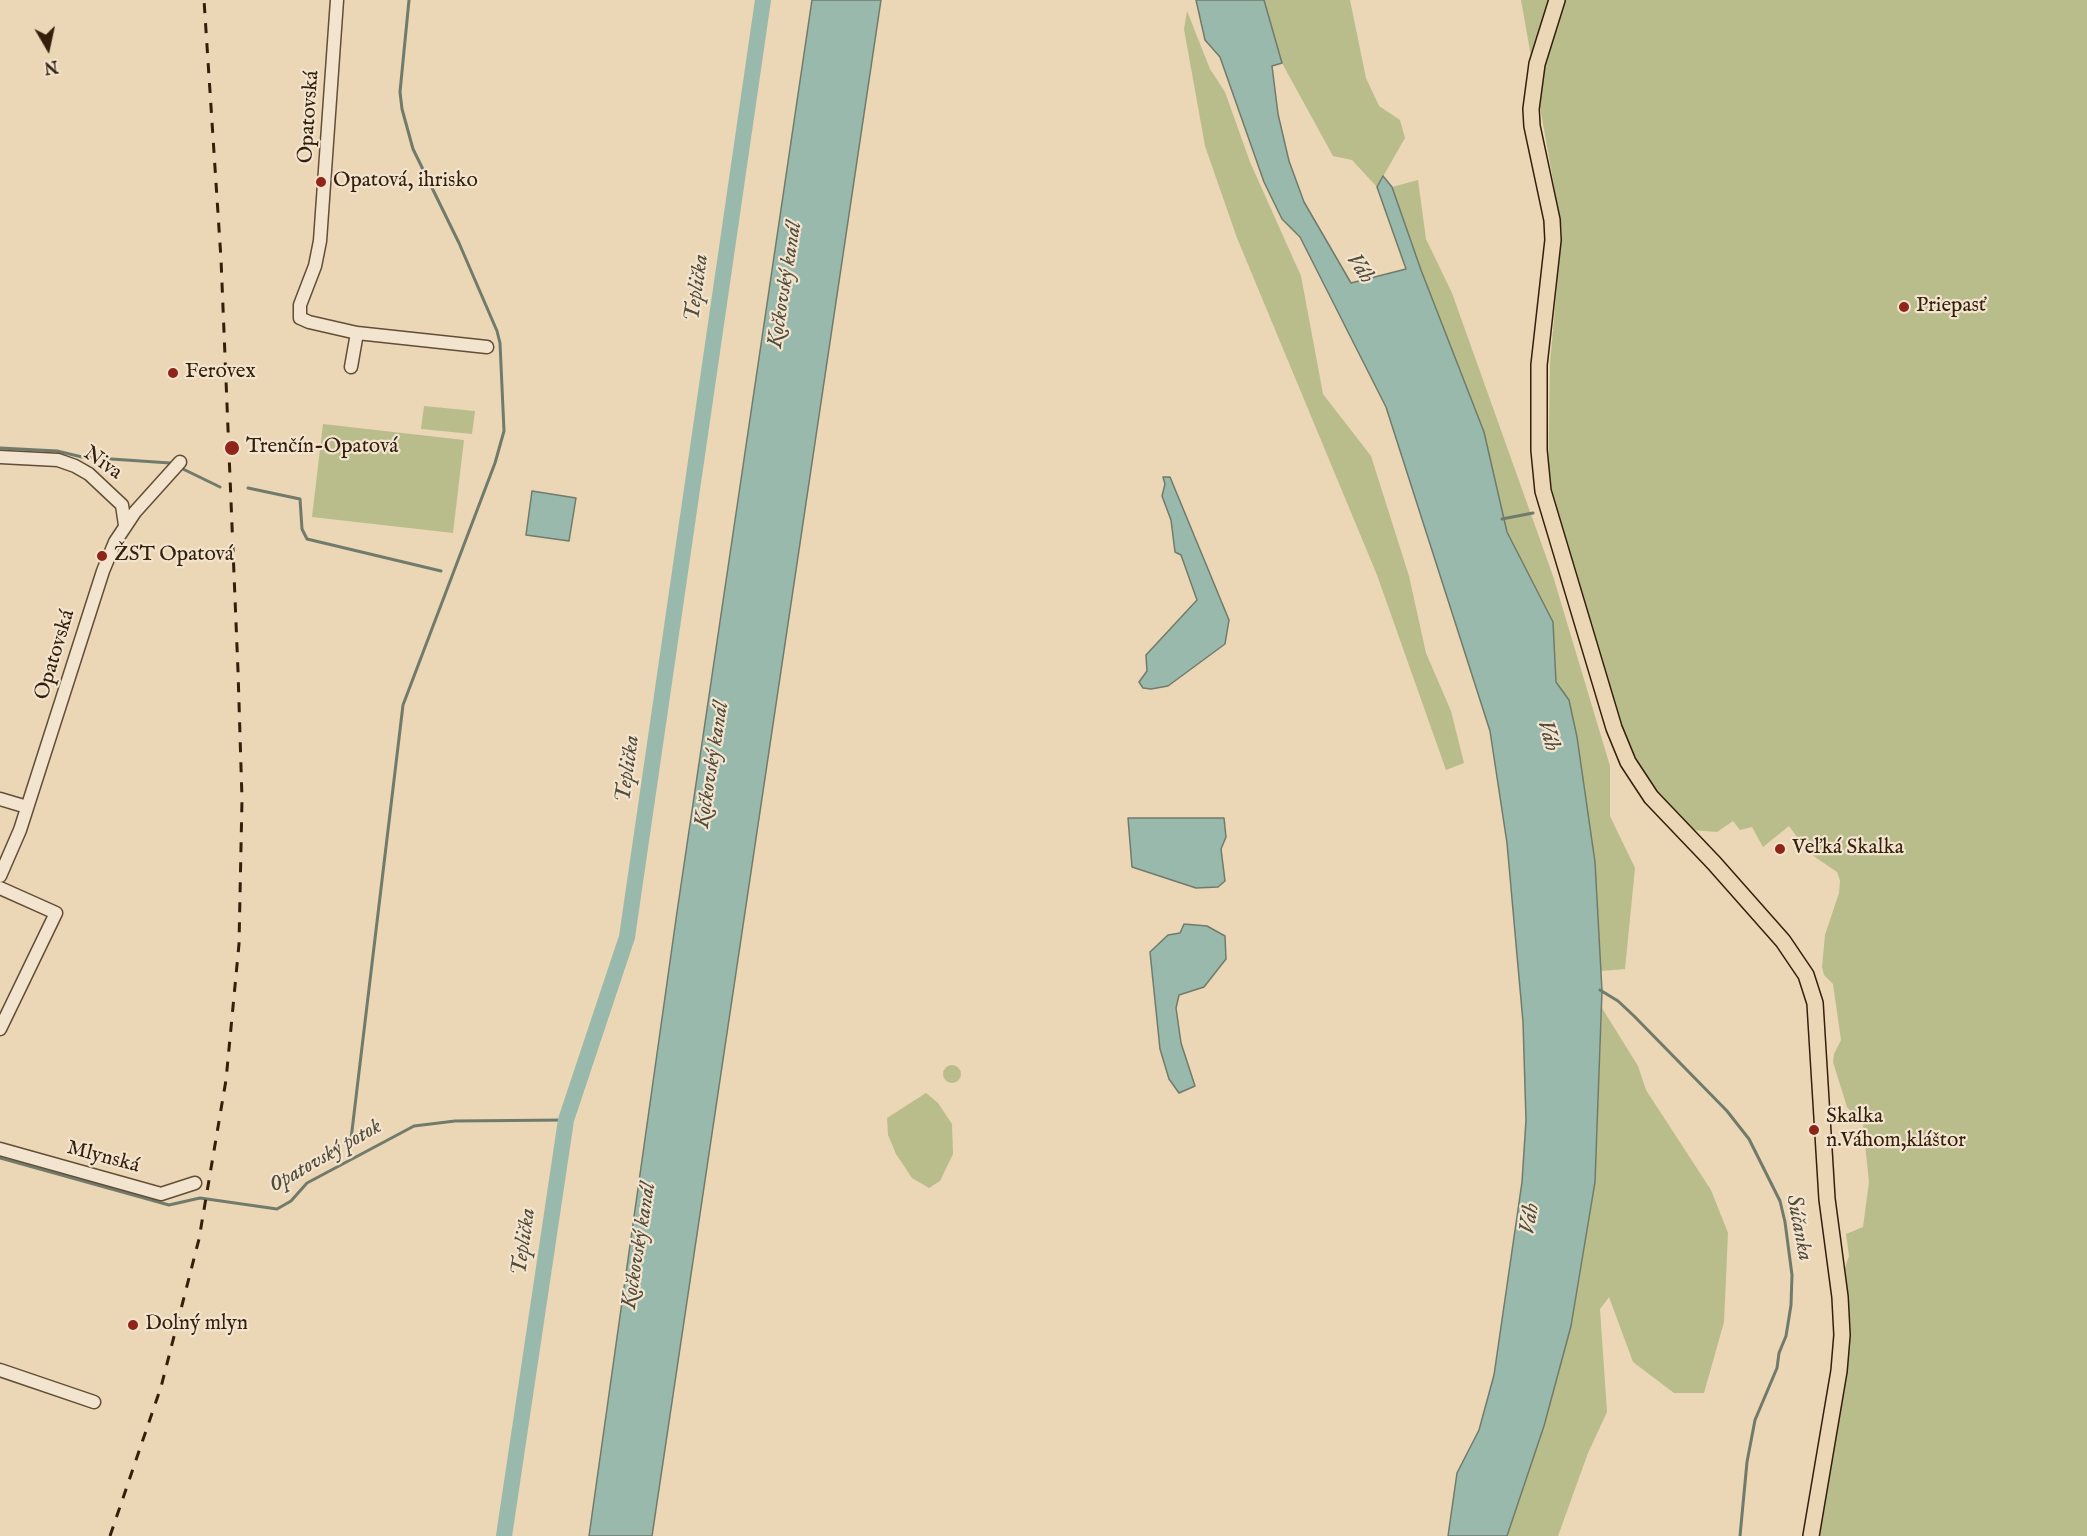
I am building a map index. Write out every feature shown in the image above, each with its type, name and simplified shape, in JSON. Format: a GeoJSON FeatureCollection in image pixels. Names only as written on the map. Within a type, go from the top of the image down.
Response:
{"type":"FeatureCollection","features":[{"type":"Feature","properties":{"kind":"main road"},"geometry":{"type":"LineString","coordinates":[[1557,0],[1537,64],[1531,109],[1532,126],[1552,220],[1553,240],[1539,365],[1539,450],[1543,491],[1611,718],[1628,762],[1651,797],[1714,863],[1783,941],[1806,975],[1813,995],[1818,1028],[1829,1227],[1840,1297],[1842,1335],[1839,1371],[1811,1536]]}},
{"type":"Feature","properties":{"kind":"street","name":"Opatovská"},"geometry":{"type":"LineString","coordinates":[[337,0],[320,241],[315,266],[299,311],[304,321],[357,333],[487,347]]}},
{"type":"Feature","properties":{"kind":"street"},"geometry":{"type":"LineString","coordinates":[[351,367],[357,333]]}},
{"type":"Feature","properties":{"kind":"street","name":"Niva"},"geometry":{"type":"LineString","coordinates":[[0,457],[58,460],[75,466],[89,474],[122,505],[125,525]]}},
{"type":"Feature","properties":{"kind":"street","name":"Opatovská"},"geometry":{"type":"LineString","coordinates":[[0,876],[27,807],[103,571],[125,525],[180,462]]}},
{"type":"Feature","properties":{"kind":"street"},"geometry":{"type":"LineString","coordinates":[[0,799],[27,807]]}},
{"type":"Feature","properties":{"kind":"street"},"geometry":{"type":"LineString","coordinates":[[0,888],[56,913],[45,940],[0,1029]]}},
{"type":"Feature","properties":{"kind":"street","name":"Mlynská"},"geometry":{"type":"LineString","coordinates":[[0,1149],[161,1194],[195,1183]]}},
{"type":"Feature","properties":{"kind":"street"},"geometry":{"type":"LineString","coordinates":[[0,1370],[94,1402]]}},
{"type":"Feature","properties":{"kind":"green space"},"geometry":{"type":"Polygon","coordinates":[[[1264,0],[1350,0],[1366,78],[1379,106],[1400,120],[1405,138],[1377,187],[1352,160],[1333,156],[1282,63],[1264,0]]]}},
{"type":"Feature","properties":{"kind":"green space"},"geometry":{"type":"Polygon","coordinates":[[[1521,0],[2087,0],[2087,1536],[1819,1536],[1850,1341],[1842,1276],[1849,1256],[1846,1234],[1863,1227],[1869,1182],[1863,1125],[1847,1107],[1833,1062],[1841,1040],[1833,984],[1824,975],[1822,967],[1825,935],[1839,893],[1840,881],[1837,872],[1804,847],[1809,843],[1805,838],[1800,841],[1789,826],[1763,847],[1752,827],[1740,830],[1733,821],[1717,832],[1692,830],[1661,802],[1631,762],[1548,484],[1550,363],[1562,231],[1521,0]]]}},
{"type":"Feature","properties":{"kind":"green space"},"geometry":{"type":"Polygon","coordinates":[[[1187,11],[1210,69],[1225,92],[1250,162],[1301,276],[1323,394],[1371,456],[1409,576],[1426,653],[1451,711],[1464,763],[1446,770],[1377,575],[1237,238],[1205,146],[1184,29],[1187,11]]]}},
{"type":"Feature","properties":{"kind":"green space"},"geometry":{"type":"Polygon","coordinates":[[[1418,180],[1426,239],[1452,293],[1553,576],[1610,766],[1610,816],[1635,868],[1625,969],[1601,971],[1595,862],[1569,700],[1556,682],[1553,622],[1507,532],[1392,187],[1418,180]]]}},
{"type":"Feature","properties":{"kind":"green space"},"geometry":{"type":"Polygon","coordinates":[[[424,406],[475,411],[472,434],[421,429],[424,406]]]}},
{"type":"Feature","properties":{"kind":"green space"},"geometry":{"type":"Polygon","coordinates":[[[323,424],[464,440],[453,533],[312,517],[323,424]]]}},
{"type":"Feature","properties":{"kind":"green space"},"geometry":{"type":"Polygon","coordinates":[[[1602,1008],[1638,1066],[1646,1090],[1711,1190],[1728,1233],[1724,1322],[1704,1393],[1674,1393],[1633,1362],[1609,1297],[1600,1309],[1607,1412],[1588,1453],[1558,1536],[1507,1536],[1544,1426],[1571,1326],[1595,1182],[1602,1008]]]}},
{"type":"Feature","properties":{"kind":"green space"},"geometry":{"type":"Polygon","coordinates":[[[952,1065],[959,1067],[961,1074],[959,1081],[952,1083],[945,1081],[943,1074],[945,1067],[952,1065]]]}},
{"type":"Feature","properties":{"kind":"green space"},"geometry":{"type":"Polygon","coordinates":[[[926,1093],[938,1103],[952,1124],[953,1154],[940,1181],[929,1188],[912,1178],[896,1154],[888,1135],[887,1118],[926,1093]]]}},
{"type":"Feature","properties":{"kind":"water","name":"Kočkovský kanál"},"geometry":{"type":"Polygon","coordinates":[[[812,0],[881,0],[652,1536],[589,1536],[677,912],[812,0]]]}},
{"type":"Feature","properties":{"kind":"water","name":"Váh"},"geometry":{"type":"Polygon","coordinates":[[[1196,0],[1264,0],[1282,63],[1272,66],[1278,114],[1289,161],[1304,202],[1351,283],[1406,269],[1377,187],[1383,176],[1392,187],[1421,270],[1484,432],[1507,532],[1553,622],[1556,682],[1569,700],[1577,737],[1595,862],[1602,991],[1595,1182],[1571,1326],[1544,1426],[1507,1536],[1448,1536],[1457,1473],[1479,1430],[1494,1375],[1522,1182],[1526,1120],[1523,1022],[1507,843],[1490,731],[1386,407],[1300,237],[1282,219],[1264,182],[1220,57],[1205,40],[1196,0]]]}},
{"type":"Feature","properties":{"kind":"water"},"geometry":{"type":"Polygon","coordinates":[[[1163,477],[1170,477],[1229,620],[1225,644],[1168,686],[1151,689],[1143,688],[1139,682],[1147,671],[1146,655],[1197,600],[1181,555],[1175,552],[1171,520],[1162,496],[1165,484],[1163,477]]]}},
{"type":"Feature","properties":{"kind":"water"},"geometry":{"type":"Polygon","coordinates":[[[532,491],[576,498],[569,541],[526,535],[532,491]]]}},
{"type":"Feature","properties":{"kind":"water"},"geometry":{"type":"Polygon","coordinates":[[[1128,818],[1224,818],[1226,837],[1221,849],[1225,881],[1218,887],[1196,888],[1132,867],[1128,818]]]}},
{"type":"Feature","properties":{"kind":"water"},"geometry":{"type":"Polygon","coordinates":[[[1184,924],[1207,926],[1225,936],[1226,959],[1204,987],[1179,995],[1176,1008],[1181,1043],[1195,1086],[1179,1093],[1169,1079],[1160,1049],[1150,952],[1168,935],[1180,933],[1184,924]]]}},
{"type":"Feature","properties":{"kind":"waterway"},"geometry":{"type":"LineString","coordinates":[[351,1139],[403,705],[495,463],[504,431],[500,343],[497,331],[459,243],[413,149],[402,109],[400,92],[409,0]]}},
{"type":"Feature","properties":{"kind":"waterway","name":"Teplička"},"geometry":{"type":"LineString","coordinates":[[504,1536],[566,1120],[627,937],[763,0]]}},
{"type":"Feature","properties":{"kind":"waterway"},"geometry":{"type":"LineString","coordinates":[[0,448],[57,451],[82,457],[170,463]]}},
{"type":"Feature","properties":{"kind":"waterway"},"geometry":{"type":"LineString","coordinates":[[183,469],[220,487]]}},
{"type":"Feature","properties":{"kind":"waterway"},"geometry":{"type":"LineString","coordinates":[[248,488],[300,499],[302,529],[307,539],[441,571]]}},
{"type":"Feature","properties":{"kind":"waterway"},"geometry":{"type":"LineString","coordinates":[[1502,519],[1533,513]]}},
{"type":"Feature","properties":{"kind":"waterway","name":"Súčanka"},"geometry":{"type":"LineString","coordinates":[[1600,990],[1618,1001],[1634,1016],[1727,1111],[1749,1139],[1780,1201],[1792,1275],[1791,1305],[1786,1336],[1779,1353],[1777,1368],[1755,1420],[1747,1462],[1740,1536]]}},
{"type":"Feature","properties":{"kind":"waterway","name":"Opatovský potok"},"geometry":{"type":"LineString","coordinates":[[0,1158],[169,1205],[200,1198],[277,1209],[291,1201],[307,1183],[414,1126],[455,1121],[566,1120]]}},
{"type":"Feature","properties":{"kind":"railway"},"geometry":{"type":"LineString","coordinates":[[110,1536],[161,1387],[199,1239],[226,1080],[239,944],[242,799],[238,671],[221,259],[204,0]]}},
{"type":"Feature","properties":{"kind":"place","name":"Opatová, ihrisko"},"geometry":{"type":"Point","coordinates":[321,182]}},
{"type":"Feature","properties":{"kind":"place","name":"Priepasť"},"geometry":{"type":"Point","coordinates":[1904,307]}},
{"type":"Feature","properties":{"kind":"place","name":"Ferovex"},"geometry":{"type":"Point","coordinates":[173,373]}},
{"type":"Feature","properties":{"kind":"place","name":"Trenčín-Opatová"},"geometry":{"type":"Point","coordinates":[232,448]}},
{"type":"Feature","properties":{"kind":"place","name":"ŽST Opatová"},"geometry":{"type":"Point","coordinates":[102,556]}},
{"type":"Feature","properties":{"kind":"place","name":"Veľká Skalka"},"geometry":{"type":"Point","coordinates":[1780,849]}},
{"type":"Feature","properties":{"kind":"place","name":"Skalka n.Váhom,kláštor"},"geometry":{"type":"Point","coordinates":[1814,1130]}},
{"type":"Feature","properties":{"kind":"place","name":"Dolný mlyn"},"geometry":{"type":"Point","coordinates":[133,1325]}}]}
